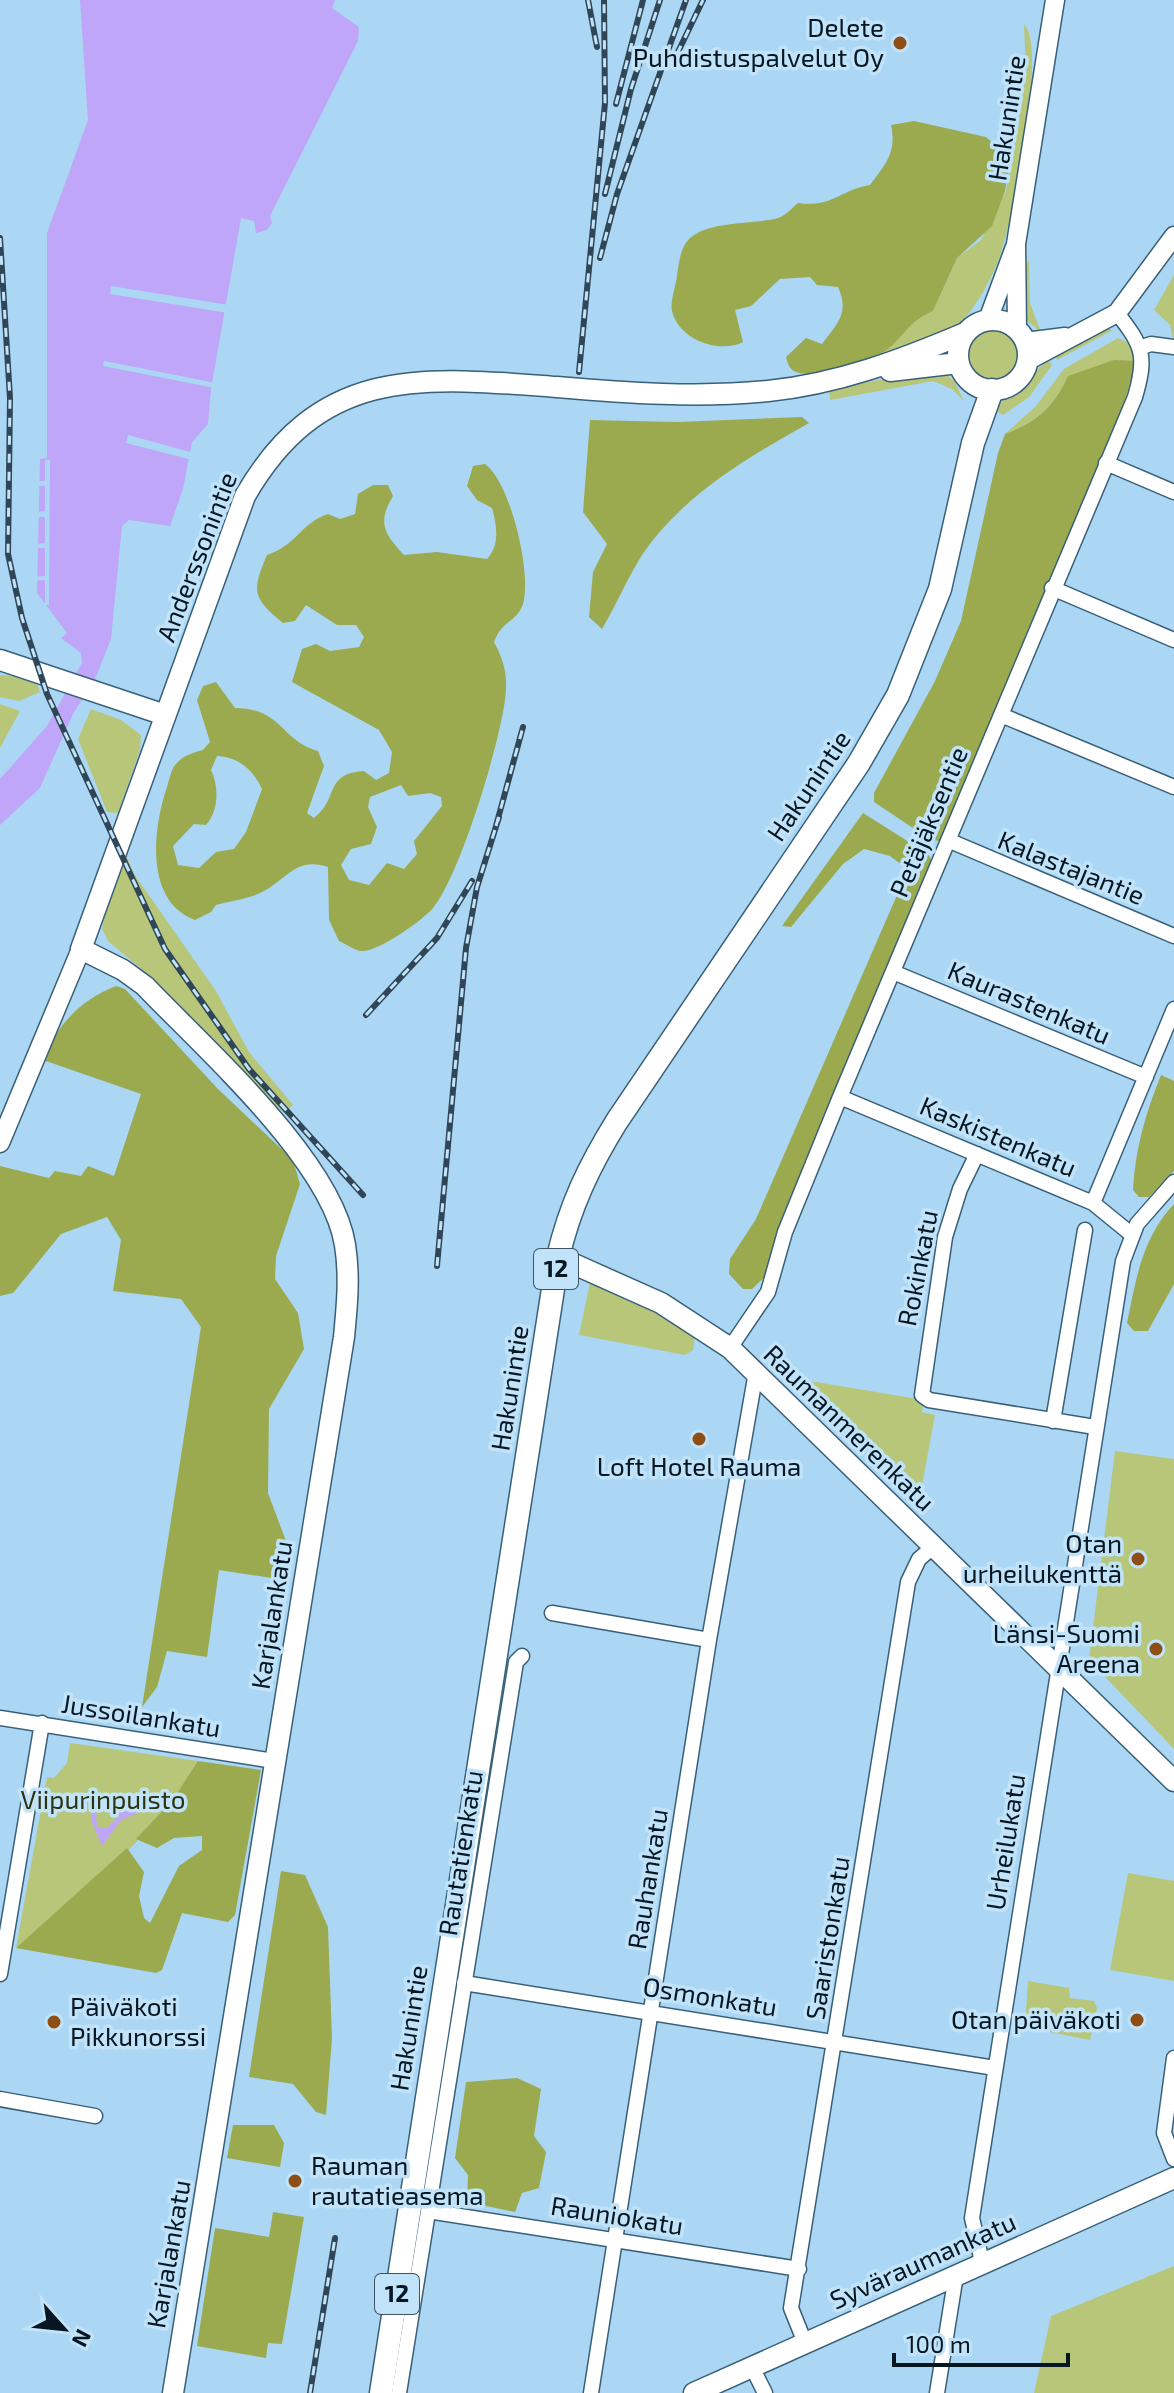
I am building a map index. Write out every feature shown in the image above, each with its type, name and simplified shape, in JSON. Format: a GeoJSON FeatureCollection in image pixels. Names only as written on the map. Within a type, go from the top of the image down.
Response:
{"type":"FeatureCollection","features":[{"type":"Feature","properties":{"kind":"highway","name":"Hakunintie"},"geometry":{"type":"LineString","coordinates":[[381,2393],[558,1257],[569,1210],[593,1159],[859,763],[898,695],[920,646],[945,574],[985,388]]}},
{"type":"Feature","properties":{"kind":"main road"},"geometry":{"type":"LineString","coordinates":[[988,320],[1008,323],[1023,344],[1015,382],[985,388],[969,381],[958,363],[960,342],[965,333],[988,320]]}},
{"type":"Feature","properties":{"kind":"main road","name":"Anderssonintie"},"geometry":{"type":"LineString","coordinates":[[866,372],[965,333]]}},
{"type":"Feature","properties":{"kind":"main road","name":"Anderssonintie"},"geometry":{"type":"LineString","coordinates":[[81,949],[245,496],[275,449],[311,419],[346,398],[380,385],[417,381],[463,380],[703,394],[769,391],[866,372],[958,363]]}},
{"type":"Feature","properties":{"kind":"main road"},"geometry":{"type":"LineString","coordinates":[[0,660],[165,715]]}},
{"type":"Feature","properties":{"kind":"main road","name":"Karjalankatu"},"geometry":{"type":"LineString","coordinates":[[81,949],[123,970],[145,986],[282,1130],[328,1195],[345,1243],[348,1282],[344,1337],[173,2393]]}},
{"type":"Feature","properties":{"kind":"main road","name":"Raumanmerenkatu"},"geometry":{"type":"LineString","coordinates":[[558,1257],[661,1303],[730,1348],[1174,1781]]}},
{"type":"Feature","properties":{"kind":"main road","name":"Syväraumankatu"},"geometry":{"type":"LineString","coordinates":[[694,2393],[1174,2178]]}},
{"type":"Feature","properties":{"kind":"street","name":"Hakunintie"},"geometry":{"type":"LineString","coordinates":[[988,320],[1016,244],[1055,0]]}},
{"type":"Feature","properties":{"kind":"street"},"geometry":{"type":"LineString","coordinates":[[1023,344],[1068,337],[1117,313],[1174,236]]}},
{"type":"Feature","properties":{"kind":"street","name":"Hakunintie"},"geometry":{"type":"LineString","coordinates":[[1016,244],[1023,344]]}},
{"type":"Feature","properties":{"kind":"street"},"geometry":{"type":"LineString","coordinates":[[1117,313],[1142,347],[1151,344],[1174,347]]}},
{"type":"Feature","properties":{"kind":"street","name":"Petäjäksentie"},"geometry":{"type":"LineString","coordinates":[[730,1348],[768,1292],[785,1232],[840,1097],[1135,397],[1143,372],[1142,347]]}},
{"type":"Feature","properties":{"kind":"street"},"geometry":{"type":"LineString","coordinates":[[1106,463],[1174,492]]}},
{"type":"Feature","properties":{"kind":"street"},"geometry":{"type":"LineString","coordinates":[[1052,588],[1174,640]]}},
{"type":"Feature","properties":{"kind":"street"},"geometry":{"type":"LineString","coordinates":[[1001,715],[1174,787]]}},
{"type":"Feature","properties":{"kind":"street","name":"Kalastajantie"},"geometry":{"type":"LineString","coordinates":[[950,841],[1174,936]]}},
{"type":"Feature","properties":{"kind":"street"},"geometry":{"type":"LineString","coordinates":[[0,1143],[81,949]]}},
{"type":"Feature","properties":{"kind":"street","name":"Kaurastenkatu"},"geometry":{"type":"LineString","coordinates":[[893,972],[1146,1077]]}},
{"type":"Feature","properties":{"kind":"street"},"geometry":{"type":"LineString","coordinates":[[1093,1203],[1174,1009]]}},
{"type":"Feature","properties":{"kind":"street","name":"Kaskistenkatu"},"geometry":{"type":"LineString","coordinates":[[840,1097],[1093,1203],[1131,1234]]}},
{"type":"Feature","properties":{"kind":"street","name":"Rokinkatu"},"geometry":{"type":"LineString","coordinates":[[977,1154],[960,1189],[945,1237],[922,1395],[929,1400],[1053,1421]]}},
{"type":"Feature","properties":{"kind":"street"},"geometry":{"type":"LineString","coordinates":[[1131,1234],[1174,1182]]}},
{"type":"Feature","properties":{"kind":"street"},"geometry":{"type":"LineString","coordinates":[[1085,1230],[1053,1421],[1095,1427]]}},
{"type":"Feature","properties":{"kind":"street","name":"Urheilukatu"},"geometry":{"type":"LineString","coordinates":[[982,2262],[972,2218],[1095,1427],[1123,1261],[1131,1234]]}},
{"type":"Feature","properties":{"kind":"street","name":"Rauhankatu"},"geometry":{"type":"LineString","coordinates":[[591,2393],[709,1640],[756,1372]]}},
{"type":"Feature","properties":{"kind":"street","name":"Saaristonkatu"},"geometry":{"type":"LineString","coordinates":[[805,2343],[791,2308],[908,1582],[919,1559],[933,1547]]}},
{"type":"Feature","properties":{"kind":"street"},"geometry":{"type":"LineString","coordinates":[[552,1613],[709,1640]]}},
{"type":"Feature","properties":{"kind":"street","name":"Rautatienkatu"},"geometry":{"type":"LineString","coordinates":[[399,2393],[516,1662],[522,1656]]}},
{"type":"Feature","properties":{"kind":"street","name":"Jussoilankatu"},"geometry":{"type":"LineString","coordinates":[[0,1718],[274,1761]]}},
{"type":"Feature","properties":{"kind":"street"},"geometry":{"type":"LineString","coordinates":[[0,1974],[42,1723]]}},
{"type":"Feature","properties":{"kind":"street","name":"Osmonkatu"},"geometry":{"type":"LineString","coordinates":[[464,1983],[995,2068]]}},
{"type":"Feature","properties":{"kind":"street"},"geometry":{"type":"LineString","coordinates":[[1174,2058],[1164,2133],[1174,2159]]}},
{"type":"Feature","properties":{"kind":"street"},"geometry":{"type":"LineString","coordinates":[[0,2099],[95,2116]]}},
{"type":"Feature","properties":{"kind":"street","name":"Rauniokatu"},"geometry":{"type":"LineString","coordinates":[[428,2211],[799,2269]]}},
{"type":"Feature","properties":{"kind":"street"},"geometry":{"type":"LineString","coordinates":[[937,2393],[956,2275]]}},
{"type":"Feature","properties":{"kind":"street"},"geometry":{"type":"LineString","coordinates":[[752,2367],[765,2393]]}},
{"type":"Feature","properties":{"kind":"green space"},"geometry":{"type":"Polygon","coordinates":[[[1024,24],[1030,39],[1032,65],[1026,136],[997,264],[980,297],[956,327],[925,343],[881,355],[914,318],[933,311],[957,258],[981,240],[1006,191],[1026,73],[1024,24]]]}},
{"type":"Feature","properties":{"kind":"green space"},"geometry":{"type":"Polygon","coordinates":[[[914,121],[986,137],[1011,158],[1005,191],[992,226],[957,258],[933,311],[917,320],[895,343],[874,358],[825,372],[803,374],[789,366],[786,357],[806,338],[822,344],[833,330],[843,304],[838,287],[817,285],[810,277],[780,279],[751,306],[735,310],[743,342],[733,345],[701,342],[683,330],[676,321],[672,303],[680,256],[689,239],[719,226],[778,218],[798,203],[828,201],[870,185],[891,150],[891,125],[914,121]]]}},
{"type":"Feature","properties":{"kind":"green space"},"geometry":{"type":"Polygon","coordinates":[[[1029,260],[1030,303],[1041,332],[1025,319],[1023,268],[1029,260]]]}},
{"type":"Feature","properties":{"kind":"green space"},"geometry":{"type":"Polygon","coordinates":[[[1174,275],[1174,342],[1170,325],[1154,310],[1174,275]]]}},
{"type":"Feature","properties":{"kind":"green space"},"geometry":{"type":"Polygon","coordinates":[[[992,328],[1011,336],[1019,355],[1011,374],[992,382],[973,374],[965,355],[973,336],[992,328]]]}},
{"type":"Feature","properties":{"kind":"green space"},"geometry":{"type":"Polygon","coordinates":[[[1106,329],[1113,330],[1057,360],[1055,355],[1106,329]]]}},
{"type":"Feature","properties":{"kind":"green space"},"geometry":{"type":"Polygon","coordinates":[[[1118,338],[1132,344],[1136,361],[1068,376],[1043,412],[1005,434],[1036,406],[1064,369],[1118,338]]]}},
{"type":"Feature","properties":{"kind":"green space"},"geometry":{"type":"Polygon","coordinates":[[[1048,360],[1052,365],[1029,397],[1003,415],[994,409],[1048,360]]]}},
{"type":"Feature","properties":{"kind":"green space"},"geometry":{"type":"Polygon","coordinates":[[[1114,360],[1136,361],[1125,400],[940,841],[931,840],[874,802],[874,793],[935,681],[961,621],[998,453],[1005,434],[1043,412],[1068,376],[1114,360]]]}},
{"type":"Feature","properties":{"kind":"green space"},"geometry":{"type":"Polygon","coordinates":[[[945,373],[955,382],[964,401],[952,389],[933,381],[830,400],[829,390],[908,374],[945,373]]]}},
{"type":"Feature","properties":{"kind":"green space"},"geometry":{"type":"Polygon","coordinates":[[[802,417],[809,423],[719,478],[661,531],[638,561],[602,629],[589,617],[593,572],[607,544],[583,512],[590,420],[677,422],[802,417]]]}},
{"type":"Feature","properties":{"kind":"green space"},"geometry":{"type":"Polygon","coordinates":[[[485,464],[494,474],[511,509],[522,552],[525,590],[520,610],[494,642],[506,682],[504,708],[490,768],[456,866],[433,908],[378,947],[361,951],[339,941],[329,920],[328,867],[317,864],[291,871],[255,895],[216,905],[211,912],[195,920],[179,911],[167,897],[160,880],[156,842],[158,822],[174,766],[192,753],[203,750],[210,742],[197,700],[203,686],[216,682],[235,708],[263,713],[296,740],[318,751],[324,766],[307,813],[314,818],[343,777],[364,771],[376,780],[389,773],[392,752],[379,730],[292,682],[302,649],[316,644],[330,651],[359,647],[364,637],[356,625],[337,625],[306,605],[295,621],[283,623],[266,607],[258,594],[257,586],[267,555],[286,546],[319,518],[328,514],[340,519],[355,514],[358,494],[373,485],[388,485],[393,496],[385,514],[385,527],[404,555],[437,552],[487,559],[496,541],[495,522],[492,508],[477,500],[467,486],[473,466],[485,464]],[[217,756],[211,770],[216,791],[213,813],[206,825],[194,824],[173,846],[178,865],[199,868],[216,852],[234,849],[246,832],[262,789],[244,766],[217,756]],[[401,785],[370,797],[368,807],[377,827],[371,844],[351,849],[341,865],[349,880],[369,885],[387,863],[404,869],[417,854],[414,841],[442,806],[441,797],[430,793],[408,796],[401,785]]]}},
{"type":"Feature","properties":{"kind":"green space"},"geometry":{"type":"Polygon","coordinates":[[[0,675],[37,683],[40,692],[19,701],[0,697],[0,675]]]}},
{"type":"Feature","properties":{"kind":"green space"},"geometry":{"type":"Polygon","coordinates":[[[0,704],[20,711],[0,748],[0,704]]]}},
{"type":"Feature","properties":{"kind":"green space"},"geometry":{"type":"Polygon","coordinates":[[[91,709],[121,720],[141,735],[140,750],[118,813],[107,812],[78,739],[91,709]]]}},
{"type":"Feature","properties":{"kind":"green space"},"geometry":{"type":"Polygon","coordinates":[[[863,813],[928,854],[933,863],[816,1136],[780,1228],[767,1275],[752,1289],[743,1289],[729,1274],[730,1259],[756,1219],[904,879],[906,868],[890,856],[864,849],[843,864],[791,927],[782,926],[863,813]]]}},
{"type":"Feature","properties":{"kind":"green space"},"geometry":{"type":"Polygon","coordinates":[[[126,854],[134,874],[216,991],[249,1052],[293,1105],[284,1113],[239,1072],[159,984],[108,941],[102,929],[105,912],[126,854]]]}},
{"type":"Feature","properties":{"kind":"green space"},"geometry":{"type":"Polygon","coordinates":[[[116,986],[125,989],[218,1089],[293,1160],[300,1184],[276,1256],[275,1279],[298,1313],[304,1349],[269,1409],[268,1493],[286,1541],[278,1579],[219,1570],[207,1657],[167,1651],[157,1687],[142,1707],[201,1327],[181,1299],[113,1291],[121,1240],[107,1217],[61,1234],[13,1293],[0,1296],[0,1166],[49,1178],[55,1171],[81,1176],[88,1166],[114,1176],[141,1094],[43,1060],[55,1036],[71,1015],[91,999],[116,986]]]}},
{"type":"Feature","properties":{"kind":"green space"},"geometry":{"type":"Polygon","coordinates":[[[1161,1075],[1174,1081],[1174,1171],[1149,1197],[1139,1197],[1133,1190],[1136,1160],[1146,1117],[1161,1075]]]}},
{"type":"Feature","properties":{"kind":"green space"},"geometry":{"type":"Polygon","coordinates":[[[1174,1204],[1174,1284],[1148,1331],[1134,1331],[1127,1323],[1142,1260],[1154,1231],[1174,1204]]]}},
{"type":"Feature","properties":{"kind":"green space"},"geometry":{"type":"Polygon","coordinates":[[[591,1278],[656,1309],[695,1336],[693,1350],[685,1355],[579,1335],[591,1278]]]}},
{"type":"Feature","properties":{"kind":"green space"},"geometry":{"type":"Polygon","coordinates":[[[804,1380],[924,1400],[922,1412],[935,1415],[918,1507],[802,1391],[804,1380]]]}},
{"type":"Feature","properties":{"kind":"green space","name":"Otan urheilukenttä"},"geometry":{"type":"Polygon","coordinates":[[[1115,1451],[1174,1459],[1174,1749],[1089,1660],[1115,1451]]]}},
{"type":"Feature","properties":{"kind":"green space","name":"Viipurinpuisto"},"geometry":{"type":"Polygon","coordinates":[[[70,1743],[198,1761],[182,1788],[140,1838],[91,1885],[16,1948],[47,1777],[54,1778],[67,1763],[70,1743]]]}},
{"type":"Feature","properties":{"kind":"green space"},"geometry":{"type":"Polygon","coordinates":[[[198,1761],[261,1770],[235,1915],[228,1922],[182,1913],[162,1970],[156,1973],[16,1948],[127,1848],[144,1872],[139,1896],[144,1918],[150,1923],[179,1866],[202,1850],[202,1836],[174,1838],[157,1848],[136,1839],[172,1801],[198,1761]]]}},
{"type":"Feature","properties":{"kind":"green space"},"geometry":{"type":"Polygon","coordinates":[[[281,1871],[305,1875],[328,1927],[332,2038],[326,2115],[316,2112],[293,2084],[249,2077],[281,1871]]]}},
{"type":"Feature","properties":{"kind":"green space"},"geometry":{"type":"Polygon","coordinates":[[[1128,1873],[1174,1881],[1174,1981],[1110,1970],[1128,1873]]]}},
{"type":"Feature","properties":{"kind":"green space"},"geometry":{"type":"Polygon","coordinates":[[[1028,1981],[1069,1988],[1070,1998],[1094,2001],[1097,2008],[1090,2040],[1025,2027],[1028,1981]]]}},
{"type":"Feature","properties":{"kind":"green space"},"geometry":{"type":"Polygon","coordinates":[[[517,2078],[541,2089],[534,2136],[546,2152],[539,2188],[522,2193],[515,2212],[467,2202],[468,2175],[455,2158],[466,2082],[517,2078]]]}},
{"type":"Feature","properties":{"kind":"green space"},"geometry":{"type":"Polygon","coordinates":[[[233,2125],[274,2125],[284,2143],[280,2167],[227,2158],[233,2125]]]}},
{"type":"Feature","properties":{"kind":"green space"},"geometry":{"type":"Polygon","coordinates":[[[273,2212],[304,2217],[282,2344],[268,2343],[266,2358],[197,2346],[215,2228],[269,2237],[273,2212]]]}},
{"type":"Feature","properties":{"kind":"green space"},"geometry":{"type":"Polygon","coordinates":[[[1174,2266],[1174,2393],[1034,2393],[1051,2316],[1174,2266]]]}},
{"type":"Feature","properties":{"kind":"shaded area"},"geometry":{"type":"Polygon","coordinates":[[[80,0],[335,0],[332,8],[359,27],[358,41],[270,216],[272,223],[267,230],[256,233],[254,221],[241,218],[211,389],[208,424],[192,442],[183,489],[170,526],[129,520],[122,526],[111,639],[96,677],[73,714],[40,788],[0,825],[0,779],[47,726],[82,663],[81,653],[61,638],[67,633],[37,593],[40,459],[47,458],[47,233],[88,120],[80,0]]]}},
{"type":"Feature","properties":{"kind":"shaded area"},"geometry":{"type":"Polygon","coordinates":[[[112,1799],[138,1813],[121,1820],[102,1846],[91,1820],[93,1807],[112,1799]],[[118,1804],[102,1805],[96,1810],[97,1828],[107,1828],[119,1816],[118,1804]]]}},
{"type":"Feature","properties":{"kind":"pier"},"geometry":{"type":"Polygon","coordinates":[[[111,286],[229,305],[228,313],[110,294],[111,286]]]}},
{"type":"Feature","properties":{"kind":"pier"},"geometry":{"type":"Polygon","coordinates":[[[104,361],[216,383],[215,388],[103,366],[104,361]]]}},
{"type":"Feature","properties":{"kind":"pier"},"geometry":{"type":"Polygon","coordinates":[[[128,435],[194,453],[192,460],[126,443],[128,435]]]}},
{"type":"Feature","properties":{"kind":"pier"},"geometry":{"type":"Polygon","coordinates":[[[45,460],[50,460],[49,605],[45,605],[45,580],[34,580],[34,577],[45,576],[45,548],[34,548],[34,544],[45,543],[45,517],[35,517],[35,512],[45,511],[45,486],[35,486],[35,481],[45,481],[45,460]]]}},
{"type":"Feature","properties":{"kind":"railway"},"geometry":{"type":"LineString","coordinates":[[588,0],[597,47]]}},
{"type":"Feature","properties":{"kind":"railway"},"geometry":{"type":"LineString","coordinates":[[579,372],[605,103],[604,0]]}},
{"type":"Feature","properties":{"kind":"railway"},"geometry":{"type":"LineString","coordinates":[[616,104],[643,0]]}},
{"type":"Feature","properties":{"kind":"railway"},"geometry":{"type":"LineString","coordinates":[[605,194],[631,89],[660,0]]}},
{"type":"Feature","properties":{"kind":"railway"},"geometry":{"type":"LineString","coordinates":[[600,258],[617,194],[686,0]]}},
{"type":"Feature","properties":{"kind":"railway"},"geometry":{"type":"LineString","coordinates":[[677,54],[703,0]]}},
{"type":"Feature","properties":{"kind":"railway"},"geometry":{"type":"LineString","coordinates":[[0,238],[10,398],[8,554],[22,618],[47,694],[165,949],[249,1069],[363,1195]]}},
{"type":"Feature","properties":{"kind":"railway"},"geometry":{"type":"LineString","coordinates":[[496,826],[523,727]]}},
{"type":"Feature","properties":{"kind":"railway"},"geometry":{"type":"LineString","coordinates":[[437,1266],[466,948],[477,887],[499,817]]}},
{"type":"Feature","properties":{"kind":"railway"},"geometry":{"type":"LineString","coordinates":[[366,1015],[437,938],[472,881]]}},
{"type":"Feature","properties":{"kind":"railway"},"geometry":{"type":"LineString","coordinates":[[310,2393],[335,2238]]}},
{"type":"Feature","properties":{"kind":"place","name":"Delete Puhdistuspalvelut Oy"},"geometry":{"type":"Point","coordinates":[900,43]}},
{"type":"Feature","properties":{"kind":"place","name":"Loft Hotel Rauma"},"geometry":{"type":"Point","coordinates":[699,1439]}},
{"type":"Feature","properties":{"kind":"place","name":"Otan urheilukenttä"},"geometry":{"type":"Point","coordinates":[1138,1559]}},
{"type":"Feature","properties":{"kind":"place","name":"Länsi-Suomi Areena"},"geometry":{"type":"Point","coordinates":[1156,1649]}},
{"type":"Feature","properties":{"kind":"place","name":"Otan päiväkoti"},"geometry":{"type":"Point","coordinates":[1137,2020]}},
{"type":"Feature","properties":{"kind":"place","name":"Päiväkoti Pikkunorssi"},"geometry":{"type":"Point","coordinates":[54,2022]}},
{"type":"Feature","properties":{"kind":"place","name":"Rauman rautatieasema"},"geometry":{"type":"Point","coordinates":[295,2181]}}]}
